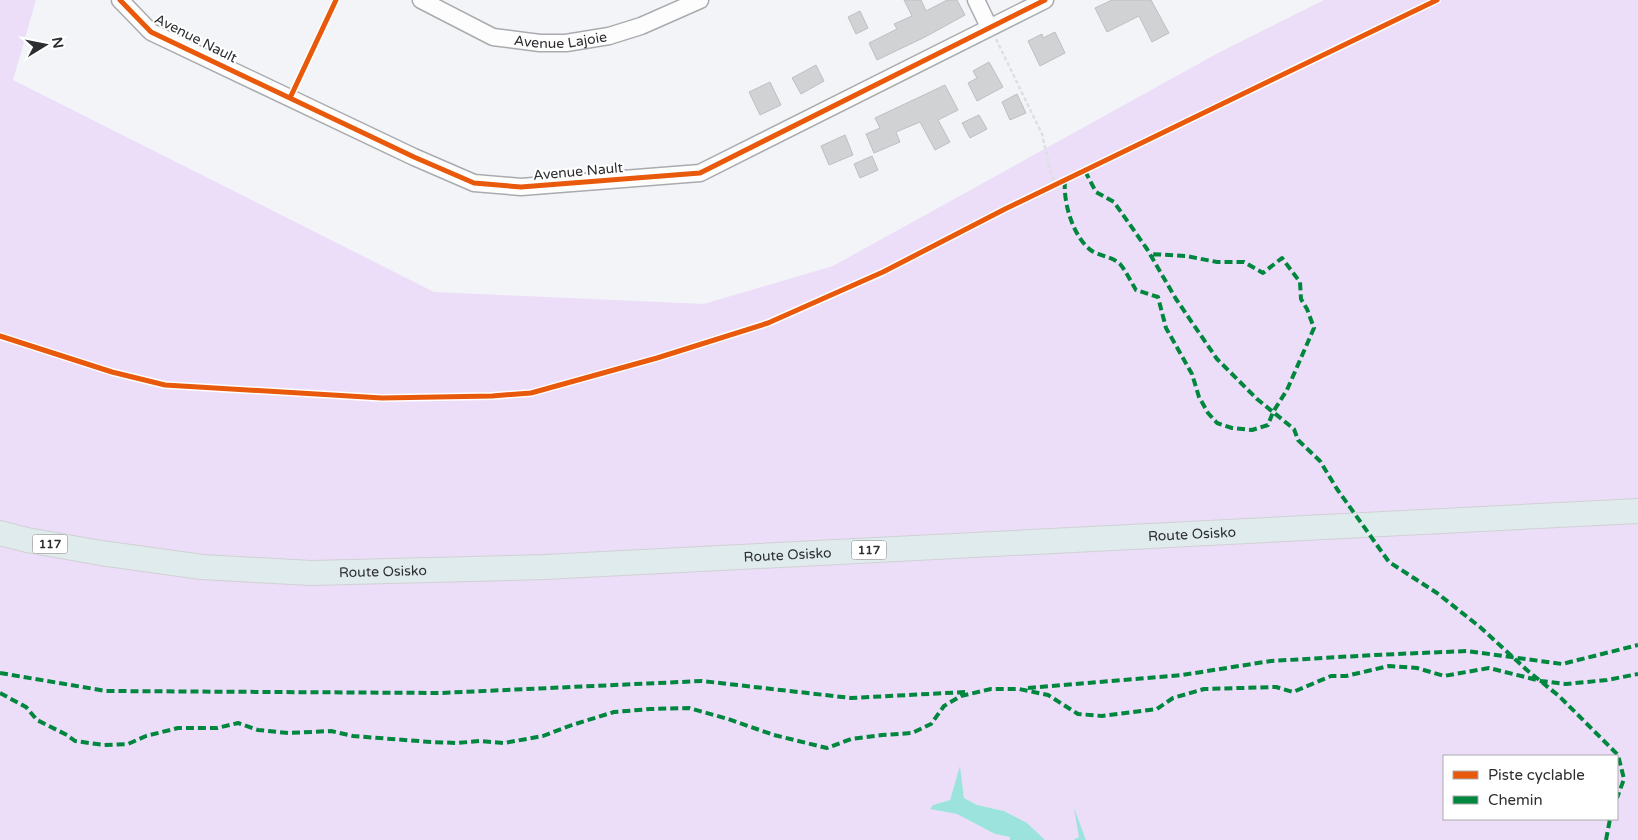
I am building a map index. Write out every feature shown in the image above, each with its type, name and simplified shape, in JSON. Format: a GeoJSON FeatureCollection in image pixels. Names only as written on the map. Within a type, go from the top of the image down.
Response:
{"type":"FeatureCollection","features":[{"type":"Feature","properties":{"kind":"highway","name":"Route Osisko"},"geometry":{"type":"LineString","coordinates":[[0,533],[26,540],[101,553],[202,567],[311,573],[545,567],[1638,511]]}},
{"type":"Feature","properties":{"kind":"street","name":"Avenue Nault"},"geometry":{"type":"LineString","coordinates":[[120,0],[151,32],[405,153],[474,183],[520,187],[700,173],[1045,0]]}},
{"type":"Feature","properties":{"kind":"street","name":"Avenue Lajoie"},"geometry":{"type":"LineString","coordinates":[[421,0],[493,37],[540,43],[566,43],[609,36],[641,26],[700,0]]}},
{"type":"Feature","properties":{"kind":"street"},"geometry":{"type":"LineString","coordinates":[[976,0],[989,27]]}},
{"type":"Feature","properties":{"kind":"path"},"geometry":{"type":"LineString","coordinates":[[989,27],[1042,134],[1051,174],[1058,184],[1047,189]]}},
{"type":"Feature","properties":{"kind":"shaded area"},"geometry":{"type":"Polygon","coordinates":[[[0,0],[36,0],[13,80],[434,292],[704,304],[833,266],[1220,52],[1324,0],[1638,0],[1638,840],[1086,840],[1075,812],[1080,837],[1073,840],[1045,840],[1027,823],[1004,811],[977,805],[964,798],[960,768],[950,800],[933,805],[931,809],[957,814],[995,834],[1010,837],[1010,840],[0,840],[0,0]]]}},
{"type":"Feature","properties":{"kind":"water"},"geometry":{"type":"Polygon","coordinates":[[[960,766],[964,798],[977,805],[1004,811],[1027,823],[1045,840],[1010,840],[1010,837],[995,834],[957,814],[930,809],[933,805],[950,800],[960,766]]]}},
{"type":"Feature","properties":{"kind":"water"},"geometry":{"type":"Polygon","coordinates":[[[1074,808],[1086,840],[1073,840],[1079,837],[1074,808]]]}},
{"type":"Feature","properties":{"kind":"building"},"geometry":{"type":"Polygon","coordinates":[[[904,0],[921,0],[926,11],[947,0],[957,0],[965,15],[877,60],[869,43],[897,29],[894,24],[912,16],[904,0]]]}},
{"type":"Feature","properties":{"kind":"building"},"geometry":{"type":"Polygon","coordinates":[[[1112,0],[1151,0],[1169,33],[1152,42],[1139,16],[1107,32],[1095,8],[1112,0]]]}},
{"type":"Feature","properties":{"kind":"building"},"geometry":{"type":"Polygon","coordinates":[[[860,11],[868,28],[856,34],[848,17],[860,11]]]}},
{"type":"Feature","properties":{"kind":"building"},"geometry":{"type":"Polygon","coordinates":[[[1055,32],[1065,53],[1040,66],[1028,41],[1042,34],[1043,38],[1055,32]]]}},
{"type":"Feature","properties":{"kind":"building"},"geometry":{"type":"Polygon","coordinates":[[[989,62],[1003,87],[977,101],[968,83],[977,78],[973,71],[989,62]]]}},
{"type":"Feature","properties":{"kind":"building"},"geometry":{"type":"Polygon","coordinates":[[[816,65],[824,81],[801,94],[792,78],[816,65]]]}},
{"type":"Feature","properties":{"kind":"building"},"geometry":{"type":"Polygon","coordinates":[[[770,82],[781,105],[760,115],[749,92],[770,82]]]}},
{"type":"Feature","properties":{"kind":"building"},"geometry":{"type":"Polygon","coordinates":[[[945,85],[958,110],[938,120],[950,142],[935,150],[920,122],[896,132],[900,142],[874,153],[866,134],[880,128],[875,118],[945,85]]]}},
{"type":"Feature","properties":{"kind":"building"},"geometry":{"type":"Polygon","coordinates":[[[1017,94],[1026,113],[1010,120],[1002,102],[1017,94]]]}},
{"type":"Feature","properties":{"kind":"building"},"geometry":{"type":"Polygon","coordinates":[[[979,115],[987,129],[970,138],[962,123],[979,115]]]}},
{"type":"Feature","properties":{"kind":"building"},"geometry":{"type":"Polygon","coordinates":[[[845,135],[853,155],[829,165],[821,146],[845,135]]]}},
{"type":"Feature","properties":{"kind":"building"},"geometry":{"type":"Polygon","coordinates":[[[872,156],[878,170],[860,178],[854,164],[872,156]]]}},
{"type":"Feature","properties":{"kind":"marked path"},"geometry":{"type":"LineString","coordinates":[[1085,171],[1096,192],[1114,202],[1147,249],[1176,299],[1217,359],[1257,399],[1294,429],[1298,440],[1320,461],[1337,489],[1389,562],[1437,593],[1480,627],[1528,671],[1559,696],[1618,755]]}},
{"type":"Feature","properties":{"kind":"marked path"},"geometry":{"type":"LineString","coordinates":[[1065,181],[1068,209],[1079,238],[1092,251],[1120,264],[1136,290],[1158,297],[1166,328],[1192,374],[1199,397],[1208,413],[1217,423],[1232,428],[1252,430],[1268,425],[1273,412],[1287,390],[1314,328],[1301,299],[1300,282],[1282,258],[1263,273],[1244,262],[1217,262],[1186,256],[1150,254]]}},
{"type":"Feature","properties":{"kind":"marked path"},"geometry":{"type":"LineString","coordinates":[[1028,688],[1182,675],[1271,661],[1374,655],[1467,651],[1562,664],[1638,645]]}},
{"type":"Feature","properties":{"kind":"marked path"},"geometry":{"type":"LineString","coordinates":[[0,693],[26,707],[37,720],[75,741],[104,745],[128,744],[146,736],[178,728],[217,728],[238,723],[258,730],[288,733],[331,731],[353,736],[431,742],[457,743],[480,741],[504,743],[543,736],[614,712],[689,708],[774,735],[827,748],[851,739],[912,733],[931,724],[944,706],[961,696],[991,689],[1019,689],[1048,695],[1078,714],[1102,716],[1157,709],[1173,698],[1204,689],[1276,687],[1293,692],[1331,676],[1346,676],[1389,666],[1417,668],[1444,676],[1489,668],[1541,681],[1566,684],[1607,680],[1638,674]]}},
{"type":"Feature","properties":{"kind":"marked path"},"geometry":{"type":"LineString","coordinates":[[0,673],[106,691],[440,693],[702,681],[851,698],[966,692]]}},
{"type":"Feature","properties":{"kind":"marked path"},"geometry":{"type":"LineString","coordinates":[[1618,755],[1624,779],[1618,795]]}},
{"type":"Feature","properties":{"kind":"marked path"},"geometry":{"type":"LineString","coordinates":[[1606,840],[1610,820]]}},
{"type":"Feature","properties":{"kind":"cycle path"},"geometry":{"type":"LineString","coordinates":[[120,0],[151,32],[414,157],[474,183],[521,187],[700,173],[1045,0]]}},
{"type":"Feature","properties":{"kind":"cycle path"},"geometry":{"type":"LineString","coordinates":[[290,98],[336,0]]}},
{"type":"Feature","properties":{"kind":"cycle path"},"geometry":{"type":"LineString","coordinates":[[0,336],[112,372],[165,385],[382,398],[492,396],[531,393],[657,358],[768,323],[883,272],[1005,209],[1437,0]]}}]}
